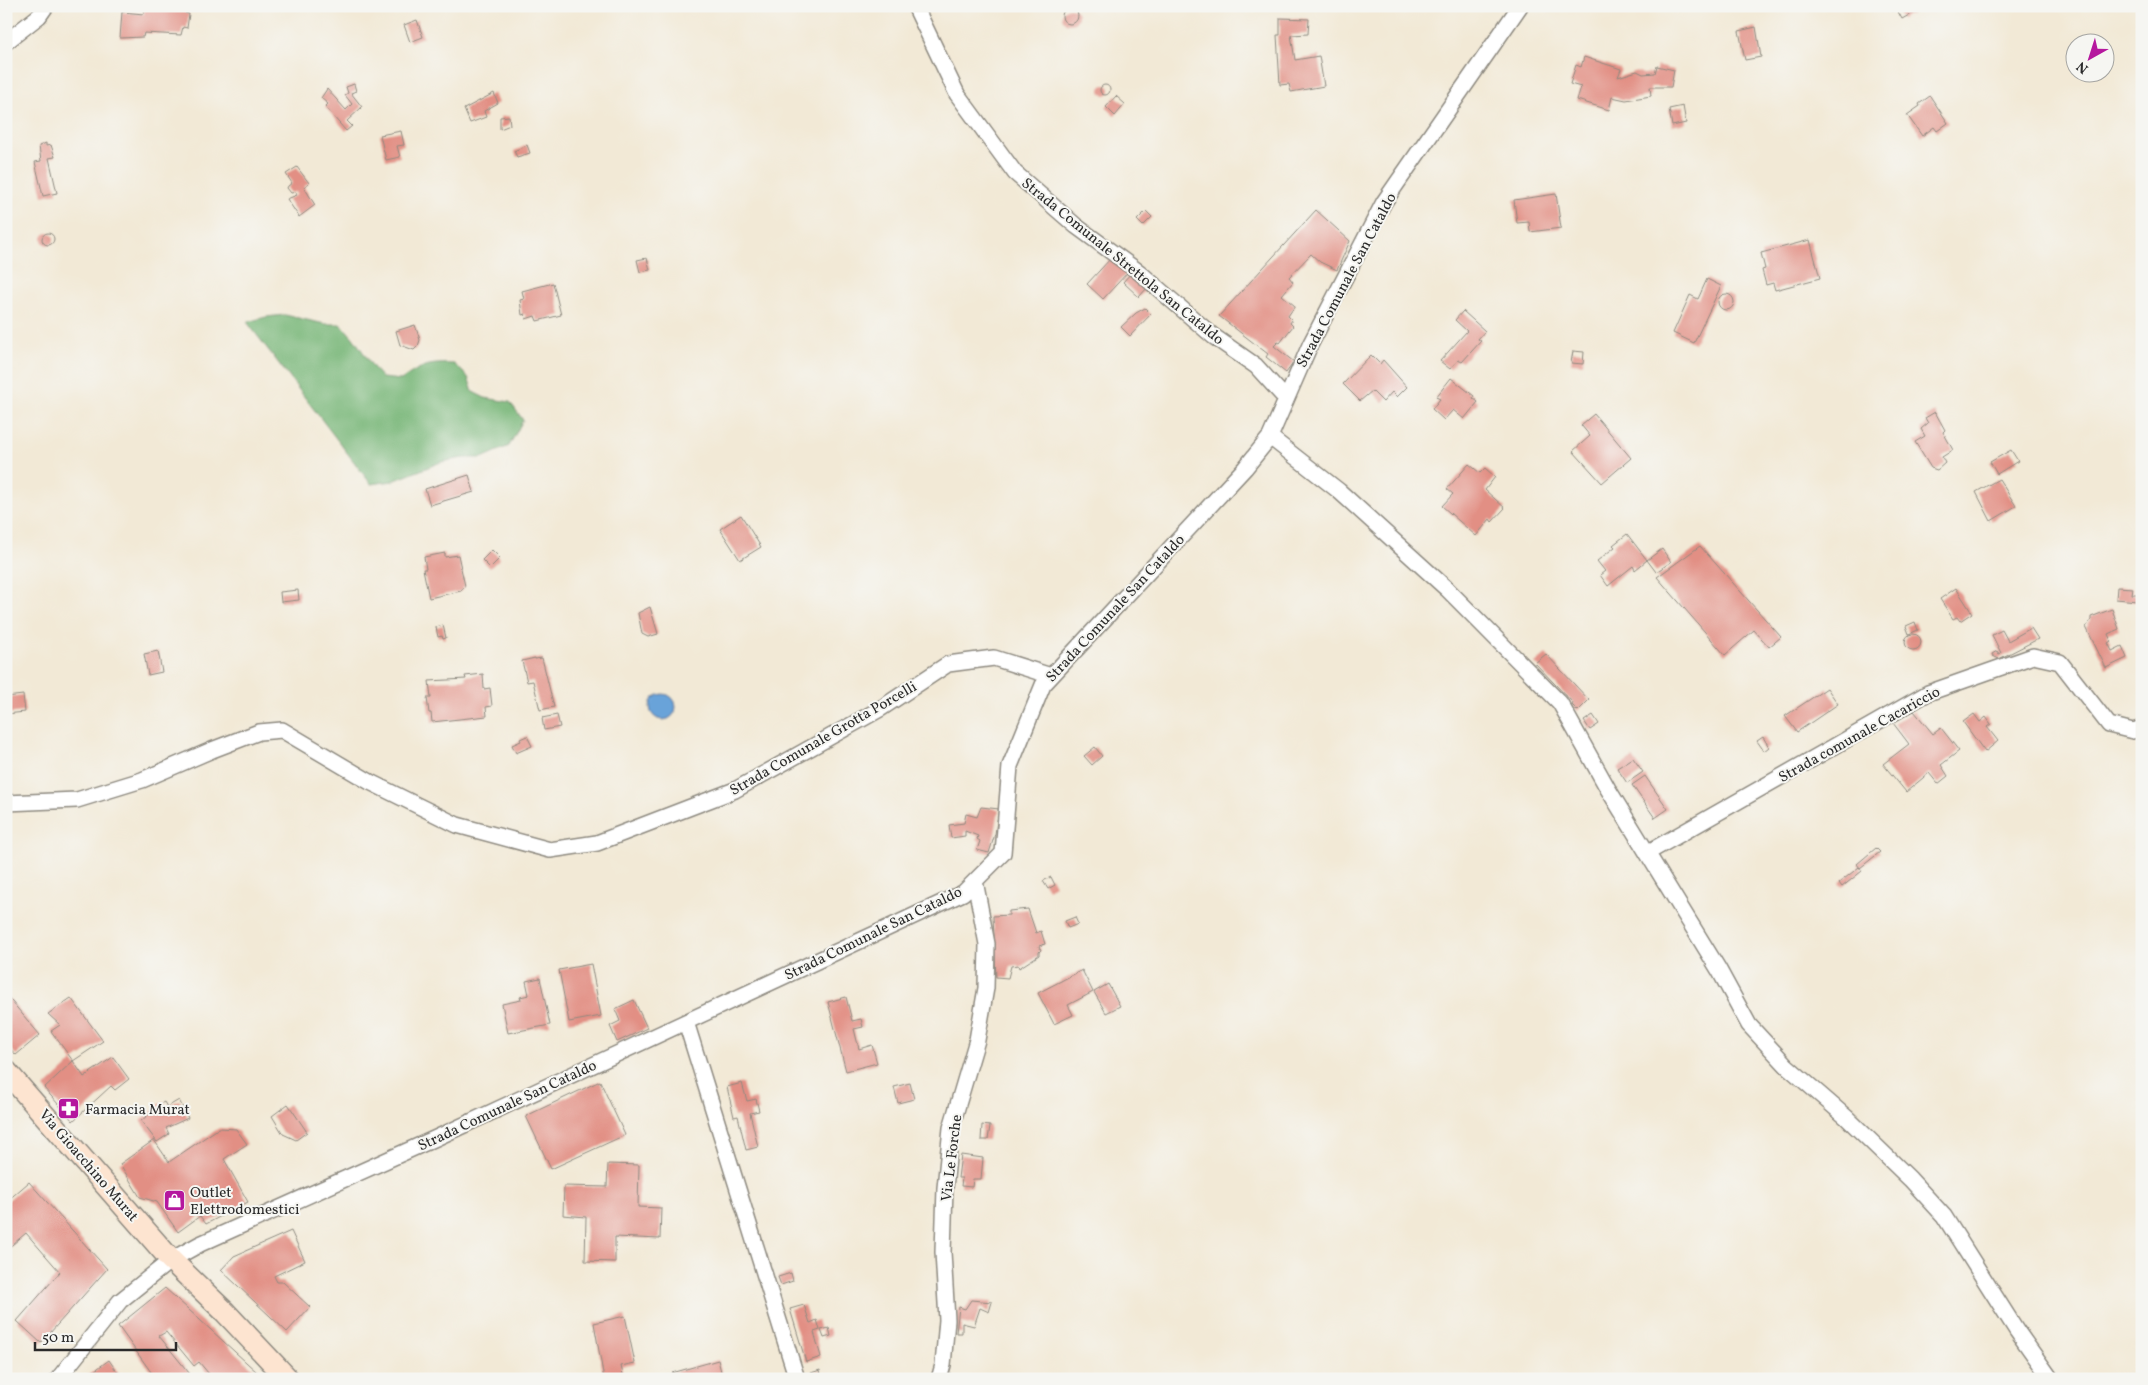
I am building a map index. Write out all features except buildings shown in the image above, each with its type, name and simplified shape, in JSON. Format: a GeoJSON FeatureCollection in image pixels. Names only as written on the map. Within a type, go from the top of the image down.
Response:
{"type":"FeatureCollection","features":[{"type":"Feature","properties":{"kind":"main road","name":"Via Gioacchino Murat"},"geometry":{"type":"LineString","coordinates":[[10,1083],[170,1260],[225,1312],[288,1379]]}},
{"type":"Feature","properties":{"kind":"street"},"geometry":{"type":"LineString","coordinates":[[6,42],[39,16],[46,6]]}},
{"type":"Feature","properties":{"kind":"street","name":"Strada Comunale Strettola San Cataldo"},"geometry":{"type":"LineString","coordinates":[[915,6],[957,94],[1015,173],[1076,226],[1139,272],[1213,336],[1256,366],[1286,399]]}},
{"type":"Feature","properties":{"kind":"street","name":"Strada Comunale San Cataldo"},"geometry":{"type":"LineString","coordinates":[[58,1379],[120,1301],[170,1260],[200,1244],[436,1138],[963,892],[975,881],[1003,853],[1010,766],[1043,685],[1245,468],[1270,437],[1310,345],[1384,202],[1520,6]]}},
{"type":"Feature","properties":{"kind":"street"},"geometry":{"type":"LineString","coordinates":[[1270,437],[1339,491],[1447,589],[1560,703],[1608,789],[1719,970],[1749,1025],[1787,1066],[1846,1117],[1910,1179],[1944,1216],[2017,1331],[2051,1379]]}},
{"type":"Feature","properties":{"kind":"street","name":"Strada comunale Cacariccio"},"geometry":{"type":"LineString","coordinates":[[1647,853],[1928,693],[2033,656],[2060,662],[2109,725],[2133,731],[2142,728]]}},
{"type":"Feature","properties":{"kind":"street","name":"Strada Comunale Grotta Porcelli"},"geometry":{"type":"LineString","coordinates":[[6,803],[77,800],[142,780],[259,732],[282,730],[370,782],[457,824],[550,850],[597,843],[735,790],[880,709],[948,664],[994,658],[1051,676]]}},
{"type":"Feature","properties":{"kind":"street","name":"Via Le Forche"},"geometry":{"type":"LineString","coordinates":[[939,1379],[943,1365],[947,1320],[943,1252],[945,1188],[952,1128],[976,1040],[986,988],[987,944],[975,881]]}},
{"type":"Feature","properties":{"kind":"street"},"geometry":{"type":"LineString","coordinates":[[686,1022],[796,1379]]}},
{"type":"Feature","properties":{"kind":"green space"},"geometry":{"type":"Polygon","coordinates":[[[285,315],[325,324],[340,324],[347,330],[382,378],[401,380],[414,371],[426,366],[454,364],[468,377],[473,392],[485,398],[510,402],[523,420],[509,446],[482,458],[463,458],[441,462],[393,481],[371,484],[247,322],[285,315]]]}},
{"type":"Feature","properties":{"kind":"water"},"geometry":{"type":"Polygon","coordinates":[[[663,694],[672,698],[676,707],[672,716],[663,720],[654,716],[650,707],[654,698],[663,694]]]}},
{"type":"Feature","properties":{"kind":"place","name":"Farmacia Murat"},"geometry":{"type":"Point","coordinates":[69,1109]}},
{"type":"Feature","properties":{"kind":"place","name":"Outlet Elettrodomestici"},"geometry":{"type":"Point","coordinates":[174,1201]}}]}
